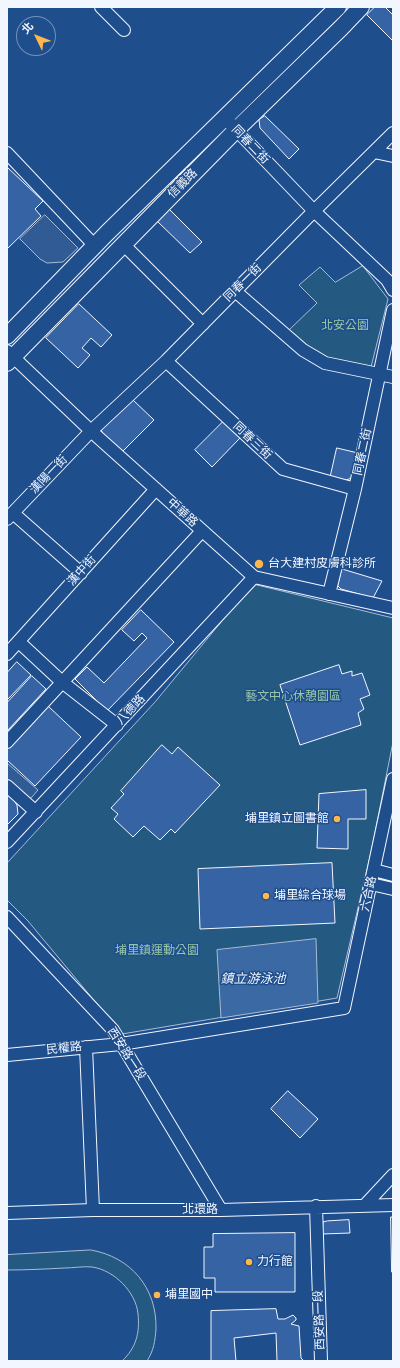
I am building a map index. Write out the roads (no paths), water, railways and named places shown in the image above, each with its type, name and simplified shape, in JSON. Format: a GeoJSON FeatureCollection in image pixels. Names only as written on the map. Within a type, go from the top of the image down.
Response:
{"type":"FeatureCollection","features":[{"type":"Feature","properties":{"kind":"main road","name":"信義路"},"geometry":{"type":"LineString","coordinates":[[7,336],[94,246],[338,7]]}},
{"type":"Feature","properties":{"kind":"main road","name":"信義路"},"geometry":{"type":"LineString","coordinates":[[9,357],[361,7]]}},
{"type":"Feature","properties":{"kind":"street"},"geometry":{"type":"LineString","coordinates":[[101,7],[124,30]]}},
{"type":"Feature","properties":{"kind":"street","name":"同春二街"},"geometry":{"type":"LineString","coordinates":[[225,118],[314,211],[387,280],[393,290]]}},
{"type":"Feature","properties":{"kind":"street","name":"同春一街"},"geometry":{"type":"LineString","coordinates":[[91,431],[166,361],[393,133]]}},
{"type":"Feature","properties":{"kind":"street"},"geometry":{"type":"LineString","coordinates":[[374,152],[393,156]]}},
{"type":"Feature","properties":{"kind":"street"},"geometry":{"type":"LineString","coordinates":[[7,153],[94,246]]}},
{"type":"Feature","properties":{"kind":"street"},"geometry":{"type":"LineString","coordinates":[[123,244],[202,324]]}},
{"type":"Feature","properties":{"kind":"street"},"geometry":{"type":"LineString","coordinates":[[235,291],[303,350],[325,363],[393,377]]}},
{"type":"Feature","properties":{"kind":"street","name":"同春二街"},"geometry":{"type":"LineString","coordinates":[[329,594],[355,489],[393,310]]}},
{"type":"Feature","properties":{"kind":"street","name":"中華路"},"geometry":{"type":"LineString","coordinates":[[9,357],[254,577],[393,608]]}},
{"type":"Feature","properties":{"kind":"street","name":"同春三街"},"geometry":{"type":"LineString","coordinates":[[166,361],[282,469],[355,489]]}},
{"type":"Feature","properties":{"kind":"street","name":"漢陽一街"},"geometry":{"type":"LineString","coordinates":[[10,516],[91,431]]}},
{"type":"Feature","properties":{"kind":"street","name":"漢中街"},"geometry":{"type":"LineString","coordinates":[[7,654],[156,489]]}},
{"type":"Feature","properties":{"kind":"street"},"geometry":{"type":"LineString","coordinates":[[10,516],[81,573]]}},
{"type":"Feature","properties":{"kind":"street"},"geometry":{"type":"LineString","coordinates":[[7,742],[202,531]]}},
{"type":"Feature","properties":{"kind":"street","name":"八德路"},"geometry":{"type":"LineString","coordinates":[[7,842],[254,577]]}},
{"type":"Feature","properties":{"kind":"street"},"geometry":{"type":"LineString","coordinates":[[18,642],[62,682],[117,725]]}},
{"type":"Feature","properties":{"kind":"street","name":"六合路"},"geometry":{"type":"LineString","coordinates":[[344,1008],[393,779]]}},
{"type":"Feature","properties":{"kind":"street"},"geometry":{"type":"LineString","coordinates":[[7,786],[36,812]]}},
{"type":"Feature","properties":{"kind":"street"},"geometry":{"type":"LineString","coordinates":[[374,870],[393,875]]}},
{"type":"Feature","properties":{"kind":"street"},"geometry":{"type":"LineString","coordinates":[[371,884],[393,889]]}},
{"type":"Feature","properties":{"kind":"street","name":"西安路一段"},"geometry":{"type":"LineString","coordinates":[[7,917],[113,1030],[221,1210]]}},
{"type":"Feature","properties":{"kind":"street","name":"民權路"},"geometry":{"type":"LineString","coordinates":[[7,1055],[121,1044],[344,1008]]}},
{"type":"Feature","properties":{"kind":"street"},"geometry":{"type":"LineString","coordinates":[[86,1047],[93,1210]]}},
{"type":"Feature","properties":{"kind":"street"},"geometry":{"type":"LineString","coordinates":[[366,1205],[393,1175]]}},
{"type":"Feature","properties":{"kind":"street","name":"北環路"},"geometry":{"type":"LineString","coordinates":[[7,1213],[93,1210],[221,1210],[316,1206],[393,1205]]}},
{"type":"Feature","properties":{"kind":"street","name":"西安路一段"},"geometry":{"type":"LineString","coordinates":[[316,1206],[321,1361]]}},
{"type":"Feature","properties":{"kind":"water","name":"鎮立游泳池"},"geometry":{"type":"Polygon","coordinates":[[[316,939],[318,1003],[221,1018],[217,950],[316,939]]]}},
{"type":"Feature","properties":{"kind":"place","name":"台大建村皮膚科診所"},"geometry":{"type":"Point","coordinates":[259,564]}},
{"type":"Feature","properties":{"kind":"place","name":"埔里鎮立圖書館"},"geometry":{"type":"Point","coordinates":[337,819]}},
{"type":"Feature","properties":{"kind":"place","name":"埔里綜合球場"},"geometry":{"type":"Point","coordinates":[266,896]}},
{"type":"Feature","properties":{"kind":"place","name":"力行館"},"geometry":{"type":"Point","coordinates":[249,1262]}},
{"type":"Feature","properties":{"kind":"place","name":"埔里國中"},"geometry":{"type":"Point","coordinates":[157,1295]}},
{"type":"Feature","properties":{"kind":"park label","name":"北安公園"},"geometry":{"type":"Point","coordinates":[345,326]}},
{"type":"Feature","properties":{"kind":"park label","name":"藝文中心休憩園區"},"geometry":{"type":"Point","coordinates":[293,697]}},
{"type":"Feature","properties":{"kind":"park label","name":"埔里鎮運動公園"},"geometry":{"type":"Point","coordinates":[157,951]}}]}
